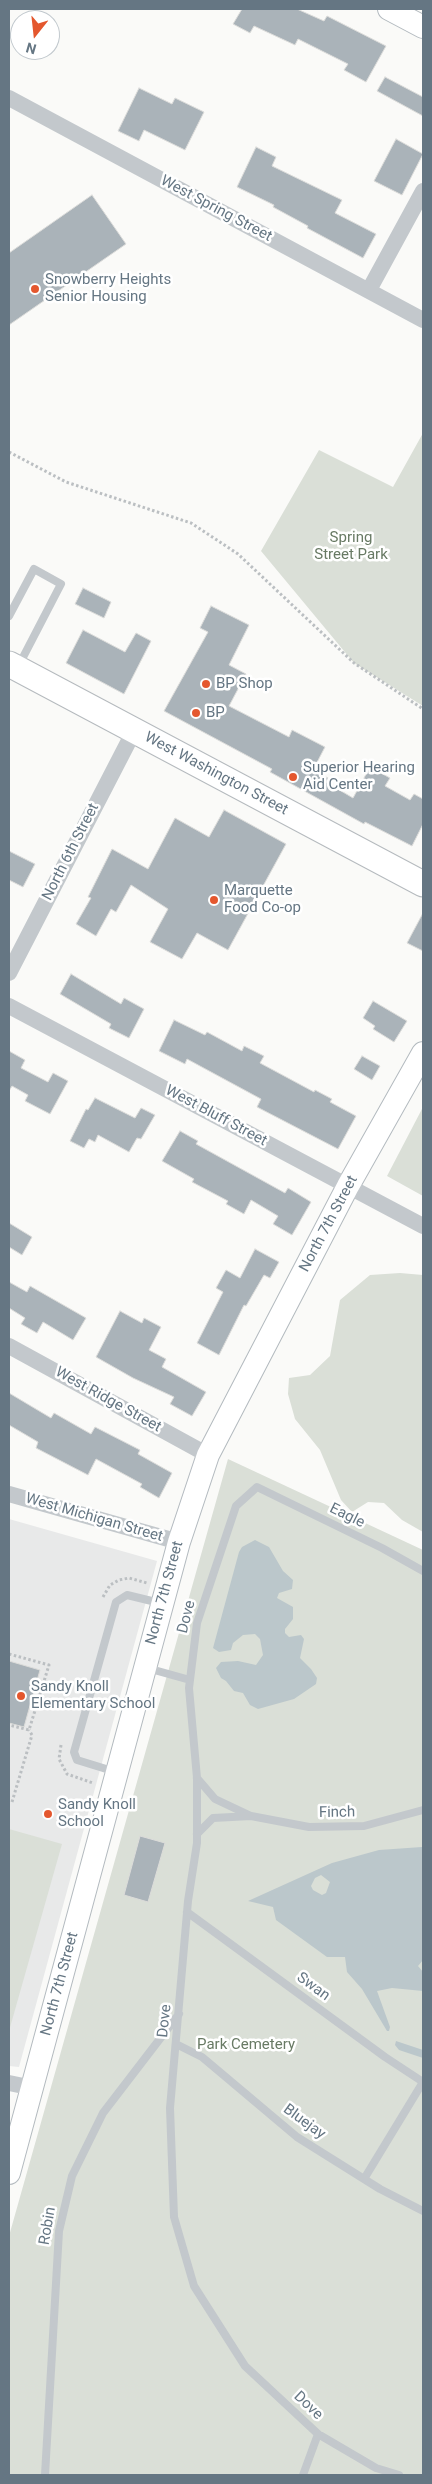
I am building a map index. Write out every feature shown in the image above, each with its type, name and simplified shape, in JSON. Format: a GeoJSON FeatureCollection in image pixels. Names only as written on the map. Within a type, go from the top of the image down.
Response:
{"type":"FeatureCollection","features":[{"type":"Feature","properties":{"kind":"main road","name":"West Washington Street"},"geometry":{"type":"LineString","coordinates":[[13,666],[423,884]]}},
{"type":"Feature","properties":{"kind":"street"},"geometry":{"type":"LineString","coordinates":[[388,9],[423,27]]}},
{"type":"Feature","properties":{"kind":"street","name":"West Spring Street"},"geometry":{"type":"LineString","coordinates":[[9,98],[423,320]]}},
{"type":"Feature","properties":{"kind":"street"},"geometry":{"type":"LineString","coordinates":[[368,290],[423,191]]}},
{"type":"Feature","properties":{"kind":"street","name":"North 6th Street"},"geometry":{"type":"LineString","coordinates":[[9,973],[134,731]]}},
{"type":"Feature","properties":{"kind":"street","name":"West Bluff Street"},"geometry":{"type":"LineString","coordinates":[[9,1006],[423,1226]]}},
{"type":"Feature","properties":{"kind":"street","name":"North 7th Street"},"geometry":{"type":"LineString","coordinates":[[9,2173],[162,1603],[179,1542],[208,1455],[348,1186],[423,1053]]}},
{"type":"Feature","properties":{"kind":"street","name":"West Ridge Street"},"geometry":{"type":"LineString","coordinates":[[9,1346],[208,1455]]}},
{"type":"Feature","properties":{"kind":"street","name":"West Michigan Street"},"geometry":{"type":"LineString","coordinates":[[9,1494],[179,1542]]}},
{"type":"Feature","properties":{"kind":"street"},"geometry":{"type":"LineString","coordinates":[[9,2083],[33,2088]]}},
{"type":"Feature","properties":{"kind":"lane"},"geometry":{"type":"LineString","coordinates":[[9,616],[34,569],[61,584],[13,666]]}},
{"type":"Feature","properties":{"kind":"lane","name":"Eagle"},"geometry":{"type":"LineString","coordinates":[[257,1487],[382,1548],[423,1572]]}},
{"type":"Feature","properties":{"kind":"lane","name":"Dove"},"geometry":{"type":"LineString","coordinates":[[257,1487],[236,1506],[197,1623],[190,1680],[197,1778],[197,1834],[187,1912],[170,2108],[174,2217],[194,2286],[245,2366],[318,2434],[376,2468],[399,2475]]}},
{"type":"Feature","properties":{"kind":"lane"},"geometry":{"type":"LineString","coordinates":[[117,1772],[76,1760],[74,1756],[77,1743],[116,1602],[119,1598],[134,1595],[162,1603]]}},
{"type":"Feature","properties":{"kind":"lane"},"geometry":{"type":"LineString","coordinates":[[145,1668],[190,1680]]}},
{"type":"Feature","properties":{"kind":"lane","name":"Finch"},"geometry":{"type":"LineString","coordinates":[[197,1778],[215,1799],[251,1816]]}},
{"type":"Feature","properties":{"kind":"lane","name":"Finch"},"geometry":{"type":"LineString","coordinates":[[197,1834],[213,1818],[251,1816],[309,1827],[364,1826],[423,1810]]}},
{"type":"Feature","properties":{"kind":"lane","name":"Swan"},"geometry":{"type":"LineString","coordinates":[[187,1912],[423,2082]]}},
{"type":"Feature","properties":{"kind":"lane","name":"Robin"},"geometry":{"type":"LineString","coordinates":[[45,2475],[59,2231],[72,2176],[103,2113],[179,2014]]}},
{"type":"Feature","properties":{"kind":"lane","name":"Bluejay"},"geometry":{"type":"LineString","coordinates":[[176,2044],[202,2057],[297,2137],[364,2179],[423,2211]]}},
{"type":"Feature","properties":{"kind":"lane"},"geometry":{"type":"LineString","coordinates":[[364,2179],[423,2082]]}},
{"type":"Feature","properties":{"kind":"lane"},"geometry":{"type":"LineString","coordinates":[[303,2475],[318,2434]]}},
{"type":"Feature","properties":{"kind":"path"},"geometry":{"type":"LineString","coordinates":[[9,452],[66,482],[191,523],[238,554],[354,663],[423,709]]}},
{"type":"Feature","properties":{"kind":"path"},"geometry":{"type":"LineString","coordinates":[[9,1654],[49,1665],[30,1730],[32,1735],[12,1802]]}},
{"type":"Feature","properties":{"kind":"path"},"geometry":{"type":"LineString","coordinates":[[39,1698],[72,1707]]}},
{"type":"Feature","properties":{"kind":"path"},"geometry":{"type":"LineString","coordinates":[[9,1725],[30,1730]]}},
{"type":"Feature","properties":{"kind":"shaded area","name":"Sandy Knoll School"},"geometry":{"type":"Polygon","coordinates":[[[9,1519],[157,1561],[19,2067],[9,2066],[9,1519]]]}},
{"type":"Feature","properties":{"kind":"shaded area"},"geometry":{"type":"Polygon","coordinates":[[[255,1540],[269,1547],[283,1571],[293,1580],[292,1589],[279,1593],[277,1598],[293,1607],[293,1619],[285,1629],[285,1633],[289,1637],[301,1635],[304,1639],[300,1658],[317,1678],[316,1684],[294,1699],[258,1709],[250,1705],[243,1693],[234,1691],[221,1678],[216,1668],[221,1662],[238,1661],[256,1665],[263,1655],[260,1639],[255,1634],[243,1635],[233,1643],[231,1650],[219,1652],[213,1648],[239,1552],[242,1547],[255,1540]]]}},
{"type":"Feature","properties":{"kind":"shaded area"},"geometry":{"type":"Polygon","coordinates":[[[422,1847],[423,1960],[418,1966],[423,1972],[423,1991],[392,1988],[377,1991],[390,2027],[389,2031],[387,2031],[362,1989],[347,1972],[345,1957],[327,1957],[276,1920],[273,1907],[248,1901],[332,1863],[379,1850],[422,1847]],[[321,1875],[315,1878],[311,1886],[313,1890],[322,1895],[326,1893],[330,1882],[321,1875]]]}},
{"type":"Feature","properties":{"kind":"shaded area"},"geometry":{"type":"Polygon","coordinates":[[[396,2041],[423,2050],[423,2058],[399,2050],[395,2045],[396,2041]]]}},
{"type":"Feature","properties":{"kind":"green space","name":"Spring Street Park"},"geometry":{"type":"Polygon","coordinates":[[[423,433],[423,706],[354,663],[261,551],[319,450],[393,487],[423,433]]]}},
{"type":"Feature","properties":{"kind":"green space"},"geometry":{"type":"Polygon","coordinates":[[[423,1107],[423,1196],[387,1176],[423,1107]]]}},
{"type":"Feature","properties":{"kind":"green space"},"geometry":{"type":"Polygon","coordinates":[[[400,1273],[423,1275],[423,1532],[402,1520],[384,1503],[368,1502],[352,1512],[341,1500],[320,1450],[295,1419],[288,1394],[289,1378],[310,1375],[330,1356],[340,1300],[370,1275],[400,1273]]]}},
{"type":"Feature","properties":{"kind":"green space","name":"Park Cemetery"},"geometry":{"type":"Polygon","coordinates":[[[228,1459],[423,1550],[423,2475],[9,2475],[9,2236],[228,1459]]]}},
{"type":"Feature","properties":{"kind":"green space"},"geometry":{"type":"Polygon","coordinates":[[[9,1829],[62,1844],[9,2031],[9,1829]]]}},
{"type":"Feature","properties":{"kind":"building"},"geometry":{"type":"Polygon","coordinates":[[[242,9],[297,9],[324,21],[327,16],[386,46],[366,82],[344,70],[348,64],[298,39],[295,45],[254,26],[250,33],[233,24],[242,9]]]}},
{"type":"Feature","properties":{"kind":"building"},"geometry":{"type":"Polygon","coordinates":[[[385,77],[423,97],[423,116],[377,91],[385,77]]]}},
{"type":"Feature","properties":{"kind":"building"},"geometry":{"type":"Polygon","coordinates":[[[139,88],[172,104],[175,98],[204,112],[185,150],[144,130],[139,141],[118,131],[139,88]]]}},
{"type":"Feature","properties":{"kind":"building"},"geometry":{"type":"Polygon","coordinates":[[[396,139],[423,154],[402,195],[374,181],[396,139]]]}},
{"type":"Feature","properties":{"kind":"building"},"geometry":{"type":"Polygon","coordinates":[[[256,147],[276,157],[272,166],[342,200],[335,213],[376,234],[363,258],[307,228],[308,226],[273,207],[274,205],[237,187],[256,147]]]}},
{"type":"Feature","properties":{"kind":"building","name":"Snowberry Heights Senior Housing"},"geometry":{"type":"Polygon","coordinates":[[[92,195],[126,244],[9,325],[9,253],[92,195]]]}},
{"type":"Feature","properties":{"kind":"building"},"geometry":{"type":"Polygon","coordinates":[[[83,588],[111,602],[104,618],[75,604],[83,588]]]}},
{"type":"Feature","properties":{"kind":"building"},"geometry":{"type":"Polygon","coordinates":[[[211,606],[249,625],[229,665],[246,674],[229,706],[289,737],[292,730],[325,747],[313,770],[328,778],[326,782],[353,798],[370,767],[390,778],[385,786],[410,800],[414,794],[423,799],[423,824],[412,846],[365,822],[364,824],[270,772],[272,769],[164,711],[208,632],[200,628],[211,606]]]}},
{"type":"Feature","properties":{"kind":"building"},"geometry":{"type":"Polygon","coordinates":[[[83,630],[125,652],[136,633],[151,641],[124,694],[66,663],[83,630]]]}},
{"type":"Feature","properties":{"kind":"building","name":"Marquette Food Co-op"},"geometry":{"type":"Polygon","coordinates":[[[224,810],[286,844],[228,950],[197,933],[182,959],[150,942],[168,909],[131,885],[116,912],[111,909],[96,936],[76,924],[91,898],[88,897],[112,849],[148,869],[175,818],[209,837],[224,810]]]}},
{"type":"Feature","properties":{"kind":"building"},"geometry":{"type":"Polygon","coordinates":[[[9,851],[35,864],[23,887],[9,880],[9,851]]]}},
{"type":"Feature","properties":{"kind":"building"},"geometry":{"type":"Polygon","coordinates":[[[423,913],[423,951],[407,943],[423,913]]]}},
{"type":"Feature","properties":{"kind":"building"},"geometry":{"type":"Polygon","coordinates":[[[71,974],[121,1004],[124,998],[144,1009],[129,1038],[109,1028],[111,1024],[60,994],[71,974]]]}},
{"type":"Feature","properties":{"kind":"building"},"geometry":{"type":"Polygon","coordinates":[[[373,1001],[407,1021],[394,1042],[373,1029],[375,1026],[363,1018],[373,1001]]]}},
{"type":"Feature","properties":{"kind":"building"},"geometry":{"type":"Polygon","coordinates":[[[174,1020],[205,1035],[207,1032],[242,1051],[244,1046],[264,1056],[260,1063],[314,1092],[315,1090],[332,1099],[330,1102],[356,1116],[338,1149],[257,1107],[261,1099],[187,1059],[185,1064],[159,1051],[174,1020]]]}},
{"type":"Feature","properties":{"kind":"building"},"geometry":{"type":"Polygon","coordinates":[[[9,1051],[25,1060],[21,1068],[48,1082],[53,1073],[68,1081],[50,1114],[25,1101],[28,1095],[12,1086],[9,1091],[9,1051]]]}},
{"type":"Feature","properties":{"kind":"building"},"geometry":{"type":"Polygon","coordinates":[[[362,1056],[380,1066],[372,1080],[354,1069],[362,1056]]]}},
{"type":"Feature","properties":{"kind":"building"},"geometry":{"type":"Polygon","coordinates":[[[95,1098],[135,1118],[141,1108],[155,1115],[141,1139],[137,1138],[129,1152],[98,1135],[95,1142],[89,1139],[84,1148],[70,1141],[86,1109],[88,1110],[95,1098]]]}},
{"type":"Feature","properties":{"kind":"building"},"geometry":{"type":"Polygon","coordinates":[[[180,1131],[198,1141],[196,1144],[285,1193],[288,1188],[311,1202],[292,1235],[273,1224],[278,1216],[251,1200],[244,1214],[226,1204],[228,1201],[192,1182],[194,1179],[162,1161],[180,1131]]]}},
{"type":"Feature","properties":{"kind":"building"},"geometry":{"type":"Polygon","coordinates":[[[9,1223],[32,1237],[22,1255],[9,1247],[9,1223]]]}},
{"type":"Feature","properties":{"kind":"building"},"geometry":{"type":"Polygon","coordinates":[[[255,1249],[279,1262],[270,1278],[264,1275],[246,1306],[244,1305],[219,1355],[197,1343],[223,1292],[216,1288],[226,1270],[240,1278],[255,1249]]]}},
{"type":"Feature","properties":{"kind":"building"},"geometry":{"type":"Polygon","coordinates":[[[9,1282],[27,1292],[30,1286],[86,1318],[73,1340],[43,1322],[37,1333],[21,1324],[25,1318],[9,1308],[9,1282]]]}},
{"type":"Feature","properties":{"kind":"building"},"geometry":{"type":"Polygon","coordinates":[[[120,1311],[142,1323],[144,1318],[161,1327],[149,1350],[166,1359],[162,1367],[206,1392],[192,1416],[170,1404],[174,1397],[133,1378],[96,1357],[120,1311]]]}},
{"type":"Feature","properties":{"kind":"building"},"geometry":{"type":"Polygon","coordinates":[[[9,1393],[51,1418],[54,1413],[91,1434],[95,1427],[140,1450],[138,1454],[172,1473],[159,1498],[140,1487],[142,1484],[96,1459],[88,1475],[36,1448],[38,1442],[9,1425],[9,1393]]]}},
{"type":"Feature","properties":{"kind":"building","name":"Sandy Knoll Elementary School"},"geometry":{"type":"Polygon","coordinates":[[[9,1661],[40,1670],[24,1727],[9,1723],[9,1661]]]}},
{"type":"Feature","properties":{"kind":"building"},"geometry":{"type":"Polygon","coordinates":[[[140,1836],[165,1843],[148,1902],[124,1895],[140,1836]]]}},
{"type":"Feature","properties":{"kind":"place","name":"Snowberry Heights Senior Housing"},"geometry":{"type":"Point","coordinates":[35,289]}},
{"type":"Feature","properties":{"kind":"place","name":"BP Shop"},"geometry":{"type":"Point","coordinates":[206,684]}},
{"type":"Feature","properties":{"kind":"place","name":"BP"},"geometry":{"type":"Point","coordinates":[196,713]}},
{"type":"Feature","properties":{"kind":"place","name":"Superior Hearing Aid Center"},"geometry":{"type":"Point","coordinates":[293,777]}},
{"type":"Feature","properties":{"kind":"place","name":"Marquette Food Co-op"},"geometry":{"type":"Point","coordinates":[214,900]}},
{"type":"Feature","properties":{"kind":"place","name":"Sandy Knoll Elementary School"},"geometry":{"type":"Point","coordinates":[21,1696]}},
{"type":"Feature","properties":{"kind":"place","name":"Sandy Knoll School"},"geometry":{"type":"Point","coordinates":[48,1814]}}]}
